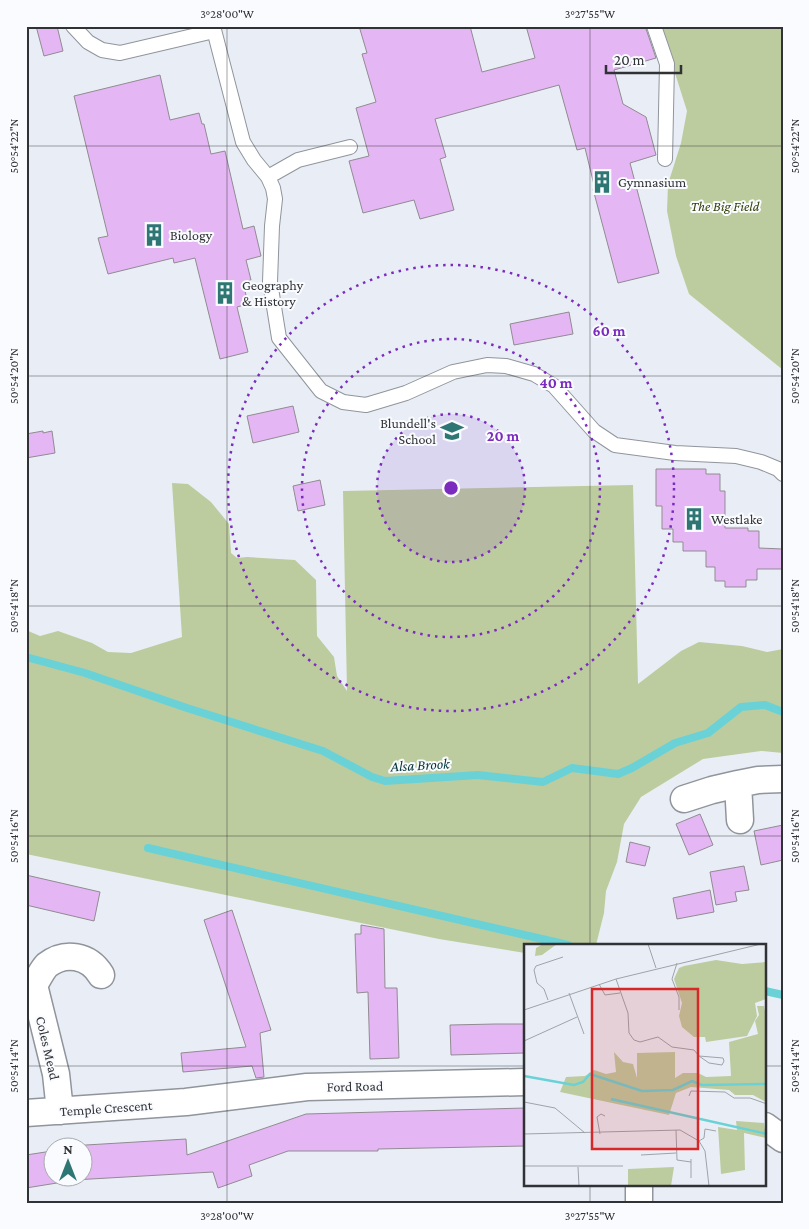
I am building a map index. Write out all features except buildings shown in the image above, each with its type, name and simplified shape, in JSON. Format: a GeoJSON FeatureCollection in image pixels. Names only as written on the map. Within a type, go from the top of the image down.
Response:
{"type":"FeatureCollection","features":[{"type":"Feature","properties":{"kind":"street"},"geometry":{"type":"LineString","coordinates":[[684,799],[738,784],[758,780],[783,779]]}},
{"type":"Feature","properties":{"kind":"street"},"geometry":{"type":"LineString","coordinates":[[738,784],[740,820]]}},
{"type":"Feature","properties":{"kind":"street","name":"Coles Mead"},"geometry":{"type":"LineString","coordinates":[[60,1111],[56,1074],[30,982],[46,966],[66,956],[80,956],[96,966],[101,975]]}},
{"type":"Feature","properties":{"kind":"street","name":"Ford Road"},"geometry":{"type":"LineString","coordinates":[[186,1102],[307,1087],[524,1082]]}},
{"type":"Feature","properties":{"kind":"street","name":"Temple Crescent"},"geometry":{"type":"LineString","coordinates":[[26,1113],[186,1102]]}},
{"type":"Feature","properties":{"kind":"street"},"geometry":{"type":"LineString","coordinates":[[766,1127],[783,1139]]}},
{"type":"Feature","properties":{"kind":"street"},"geometry":{"type":"LineString","coordinates":[[638,1203],[639,1186]]}},
{"type":"Feature","properties":{"kind":"lane"},"geometry":{"type":"LineString","coordinates":[[73,26],[88,42],[102,50],[120,53],[214,28],[243,142],[254,160],[268,177],[273,188],[275,198],[270,282],[279,338],[321,391],[342,402],[366,405],[406,393],[453,372],[487,365],[506,366],[534,374],[554,386],[594,431],[615,445],[675,453],[736,456],[761,462],[778,469],[783,474]]}},
{"type":"Feature","properties":{"kind":"lane"},"geometry":{"type":"LineString","coordinates":[[654,26],[667,64],[665,159]]}},
{"type":"Feature","properties":{"kind":"lane"},"geometry":{"type":"LineString","coordinates":[[268,177],[298,160],[350,147]]}},
{"type":"Feature","properties":{"kind":"green space","name":"The Big Field"},"geometry":{"type":"Polygon","coordinates":[[[660,26],[783,26],[783,370],[689,294],[676,256],[667,211],[668,184],[681,143],[687,111],[660,26]]]}},
{"type":"Feature","properties":{"kind":"green space"},"geometry":{"type":"Polygon","coordinates":[[[172,483],[188,484],[211,502],[229,524],[231,553],[237,558],[295,560],[316,580],[317,636],[334,657],[337,676],[347,691],[343,491],[633,485],[638,684],[681,651],[699,642],[742,646],[767,652],[783,649],[783,753],[761,751],[703,759],[641,797],[624,824],[617,862],[606,891],[604,913],[596,944],[524,944],[524,953],[439,939],[26,854],[26,630],[40,636],[58,631],[92,643],[108,652],[131,653],[182,637],[172,483]]]}},
{"type":"Feature","properties":{"kind":"waterway","name":"Alsa Brook"},"geometry":{"type":"LineString","coordinates":[[26,657],[85,673],[323,751],[372,777],[385,781],[478,775],[543,782],[572,768],[618,774],[675,743],[708,733],[741,707],[765,705],[783,712]]}},
{"type":"Feature","properties":{"kind":"waterway"},"geometry":{"type":"LineString","coordinates":[[148,848],[564,944]]}},
{"type":"Feature","properties":{"kind":"waterway"},"geometry":{"type":"LineString","coordinates":[[766,991],[783,995]]}},
{"type":"Feature","properties":{"kind":"place","name":"Gymnasium"},"geometry":{"type":"Point","coordinates":[602,182]}},
{"type":"Feature","properties":{"kind":"place","name":"Biology"},"geometry":{"type":"Point","coordinates":[154,235]}},
{"type":"Feature","properties":{"kind":"place","name":"Geography & History"},"geometry":{"type":"Point","coordinates":[225,293]}},
{"type":"Feature","properties":{"kind":"place","name":"Blundell's School"},"geometry":{"type":"Point","coordinates":[452,431]}},
{"type":"Feature","properties":{"kind":"place","name":"Westlake"},"geometry":{"type":"Point","coordinates":[694,519]}}]}
